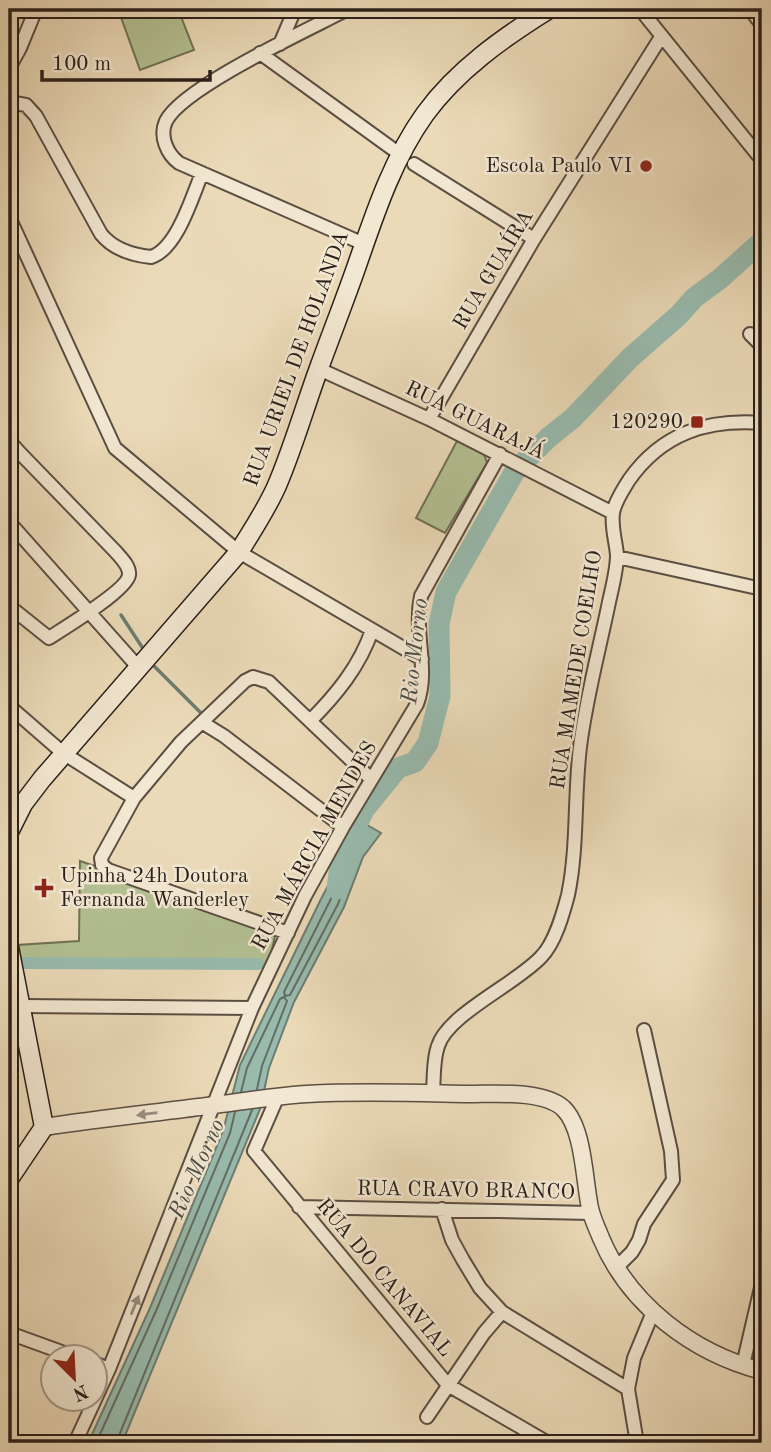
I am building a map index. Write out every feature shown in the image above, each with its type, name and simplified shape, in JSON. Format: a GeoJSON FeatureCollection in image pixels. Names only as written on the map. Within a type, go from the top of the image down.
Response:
{"type":"FeatureCollection","features":[{"type":"Feature","properties":{"kind":"main road","name":"RUA URIEL DE HOLANDA"},"geometry":{"type":"LineString","coordinates":[[9,832],[23,804],[63,753],[239,552],[262,515],[278,484],[364,244],[407,160],[425,115],[443,92],[468,68],[505,37],[550,9]]}},
{"type":"Feature","properties":{"kind":"main road"},"geometry":{"type":"LineString","coordinates":[[9,1179],[44,1127],[10,958]]}},
{"type":"Feature","properties":{"kind":"street"},"geometry":{"type":"LineString","coordinates":[[9,68],[36,9]]}},
{"type":"Feature","properties":{"kind":"street"},"geometry":{"type":"LineString","coordinates":[[280,44],[295,9]]}},
{"type":"Feature","properties":{"kind":"street"},"geometry":{"type":"LineString","coordinates":[[348,9],[260,53],[195,93],[173,111],[164,128],[164,138],[168,152],[179,163],[364,244]]}},
{"type":"Feature","properties":{"kind":"street"},"geometry":{"type":"LineString","coordinates":[[640,9],[762,160]]}},
{"type":"Feature","properties":{"kind":"street"},"geometry":{"type":"LineString","coordinates":[[750,9],[762,25]]}},
{"type":"Feature","properties":{"kind":"street","name":"RUA GUAÍRA"},"geometry":{"type":"LineString","coordinates":[[429,419],[534,239],[661,37]]}},
{"type":"Feature","properties":{"kind":"street"},"geometry":{"type":"LineString","coordinates":[[260,53],[407,160],[534,239]]}},
{"type":"Feature","properties":{"kind":"street"},"geometry":{"type":"LineString","coordinates":[[9,102],[26,105],[36,116],[83,204],[107,242],[119,249],[142,256],[158,255],[169,243],[182,220],[201,173]]}},
{"type":"Feature","properties":{"kind":"street"},"geometry":{"type":"LineString","coordinates":[[9,217],[115,448],[239,552],[422,659]]}},
{"type":"Feature","properties":{"kind":"street"},"geometry":{"type":"LineString","coordinates":[[750,334],[762,346]]}},
{"type":"Feature","properties":{"kind":"street","name":"RUA GUARAJÁ"},"geometry":{"type":"LineString","coordinates":[[319,369],[386,394],[429,419],[613,513]]}},
{"type":"Feature","properties":{"kind":"street"},"geometry":{"type":"LineString","coordinates":[[613,513],[621,492],[637,469],[659,448],[677,436],[710,424],[762,422]]}},
{"type":"Feature","properties":{"kind":"street"},"geometry":{"type":"LineString","coordinates":[[9,431],[12,444],[126,564],[129,574],[125,583],[89,612],[49,638],[9,606]]}},
{"type":"Feature","properties":{"kind":"street","name":"RUA MÁRCIA MENDES"},"geometry":{"type":"LineString","coordinates":[[75,1443],[220,1105],[252,1008],[343,827],[417,705],[421,694],[422,659],[418,612],[421,596],[500,454]]}},
{"type":"Feature","properties":{"kind":"street","name":"RUA MAMEDE COELHO"},"geometry":{"type":"LineString","coordinates":[[433,1093],[438,1045],[445,1032],[461,1017],[506,987],[542,956],[559,922],[568,895],[580,748],[588,694],[610,602],[617,557],[613,513]]}},
{"type":"Feature","properties":{"kind":"street"},"geometry":{"type":"LineString","coordinates":[[9,522],[138,667]]}},
{"type":"Feature","properties":{"kind":"street"},"geometry":{"type":"LineString","coordinates":[[617,557],[762,589]]}},
{"type":"Feature","properties":{"kind":"street"},"geometry":{"type":"LineString","coordinates":[[310,721],[331,700],[349,675],[365,651],[372,630]]}},
{"type":"Feature","properties":{"kind":"street"},"geometry":{"type":"LineString","coordinates":[[288,933],[108,870],[102,865],[101,858],[134,798],[181,742],[245,681],[253,677],[269,682],[371,779]]}},
{"type":"Feature","properties":{"kind":"street"},"geometry":{"type":"LineString","coordinates":[[9,706],[63,753],[134,798]]}},
{"type":"Feature","properties":{"kind":"street"},"geometry":{"type":"LineString","coordinates":[[203,723],[343,827]]}},
{"type":"Feature","properties":{"kind":"street"},"geometry":{"type":"LineString","coordinates":[[21,1006],[252,1008]]}},
{"type":"Feature","properties":{"kind":"street"},"geometry":{"type":"LineString","coordinates":[[616,1268],[632,1252],[644,1224],[673,1180],[671,1151],[644,1030]]}},
{"type":"Feature","properties":{"kind":"street"},"geometry":{"type":"LineString","coordinates":[[44,1127],[271,1098],[347,1092],[522,1095],[547,1100],[561,1106],[575,1128],[590,1213],[616,1268],[653,1312],[697,1344],[762,1371]]}},
{"type":"Feature","properties":{"kind":"street","name":"RUA DO CANAVIAL"},"geometry":{"type":"LineString","coordinates":[[271,1098],[254,1150],[299,1207],[448,1385],[548,1443]]}},
{"type":"Feature","properties":{"kind":"street","name":"RUA CRAVO BRANCO"},"geometry":{"type":"LineString","coordinates":[[299,1207],[590,1213]]}},
{"type":"Feature","properties":{"kind":"street"},"geometry":{"type":"LineString","coordinates":[[442,1209],[452,1240],[463,1260],[480,1288],[502,1312],[628,1389]]}},
{"type":"Feature","properties":{"kind":"street"},"geometry":{"type":"LineString","coordinates":[[743,1365],[762,1283]]}},
{"type":"Feature","properties":{"kind":"street"},"geometry":{"type":"LineString","coordinates":[[427,1417],[502,1312]]}},
{"type":"Feature","properties":{"kind":"street"},"geometry":{"type":"LineString","coordinates":[[637,1443],[628,1389],[641,1336],[653,1312]]}},
{"type":"Feature","properties":{"kind":"street"},"geometry":{"type":"LineString","coordinates":[[9,1333],[41,1344]]}},
{"type":"Feature","properties":{"kind":"green space"},"geometry":{"type":"Polygon","coordinates":[[[118,9],[178,9],[194,50],[140,70],[118,9]]]}},
{"type":"Feature","properties":{"kind":"green space"},"geometry":{"type":"Polygon","coordinates":[[[457,441],[484,454],[487,463],[445,533],[416,518],[457,441]]]}},
{"type":"Feature","properties":{"kind":"green space"},"geometry":{"type":"Polygon","coordinates":[[[80,861],[101,868],[107,874],[275,936],[268,968],[22,965],[17,945],[79,941],[80,861]]]}},
{"type":"Feature","properties":{"kind":"water"},"geometry":{"type":"Polygon","coordinates":[[[362,822],[381,833],[363,857],[344,907],[294,1002],[269,1068],[260,1109],[122,1443],[88,1443],[101,1414],[108,1414],[108,1399],[150,1308],[223,1131],[240,1065],[362,822]]]}},
{"type":"Feature","properties":{"kind":"waterway","name":"Rio Morno"},"geometry":{"type":"LineString","coordinates":[[337,889],[341,857],[347,844],[356,835],[357,824],[364,810],[398,768],[415,762],[428,743],[440,696],[439,624],[446,592],[515,471],[548,438],[573,418],[630,358],[679,315],[694,298],[762,241]]}},
{"type":"Feature","properties":{"kind":"waterway"},"geometry":{"type":"LineString","coordinates":[[121,615],[142,647]]}},
{"type":"Feature","properties":{"kind":"waterway"},"geometry":{"type":"LineString","coordinates":[[152,664],[201,713]]}},
{"type":"Feature","properties":{"kind":"waterway"},"geometry":{"type":"LineString","coordinates":[[21,963],[258,964]]}},
{"type":"Feature","properties":{"kind":"place","name":"Escola Paulo VI"},"geometry":{"type":"Point","coordinates":[646,166]}},
{"type":"Feature","properties":{"kind":"place","name":"120290"},"geometry":{"type":"Point","coordinates":[697,422]}},
{"type":"Feature","properties":{"kind":"place","name":"Upinha 24h Doutora Fernanda Wanderley"},"geometry":{"type":"Point","coordinates":[44,888]}}]}
